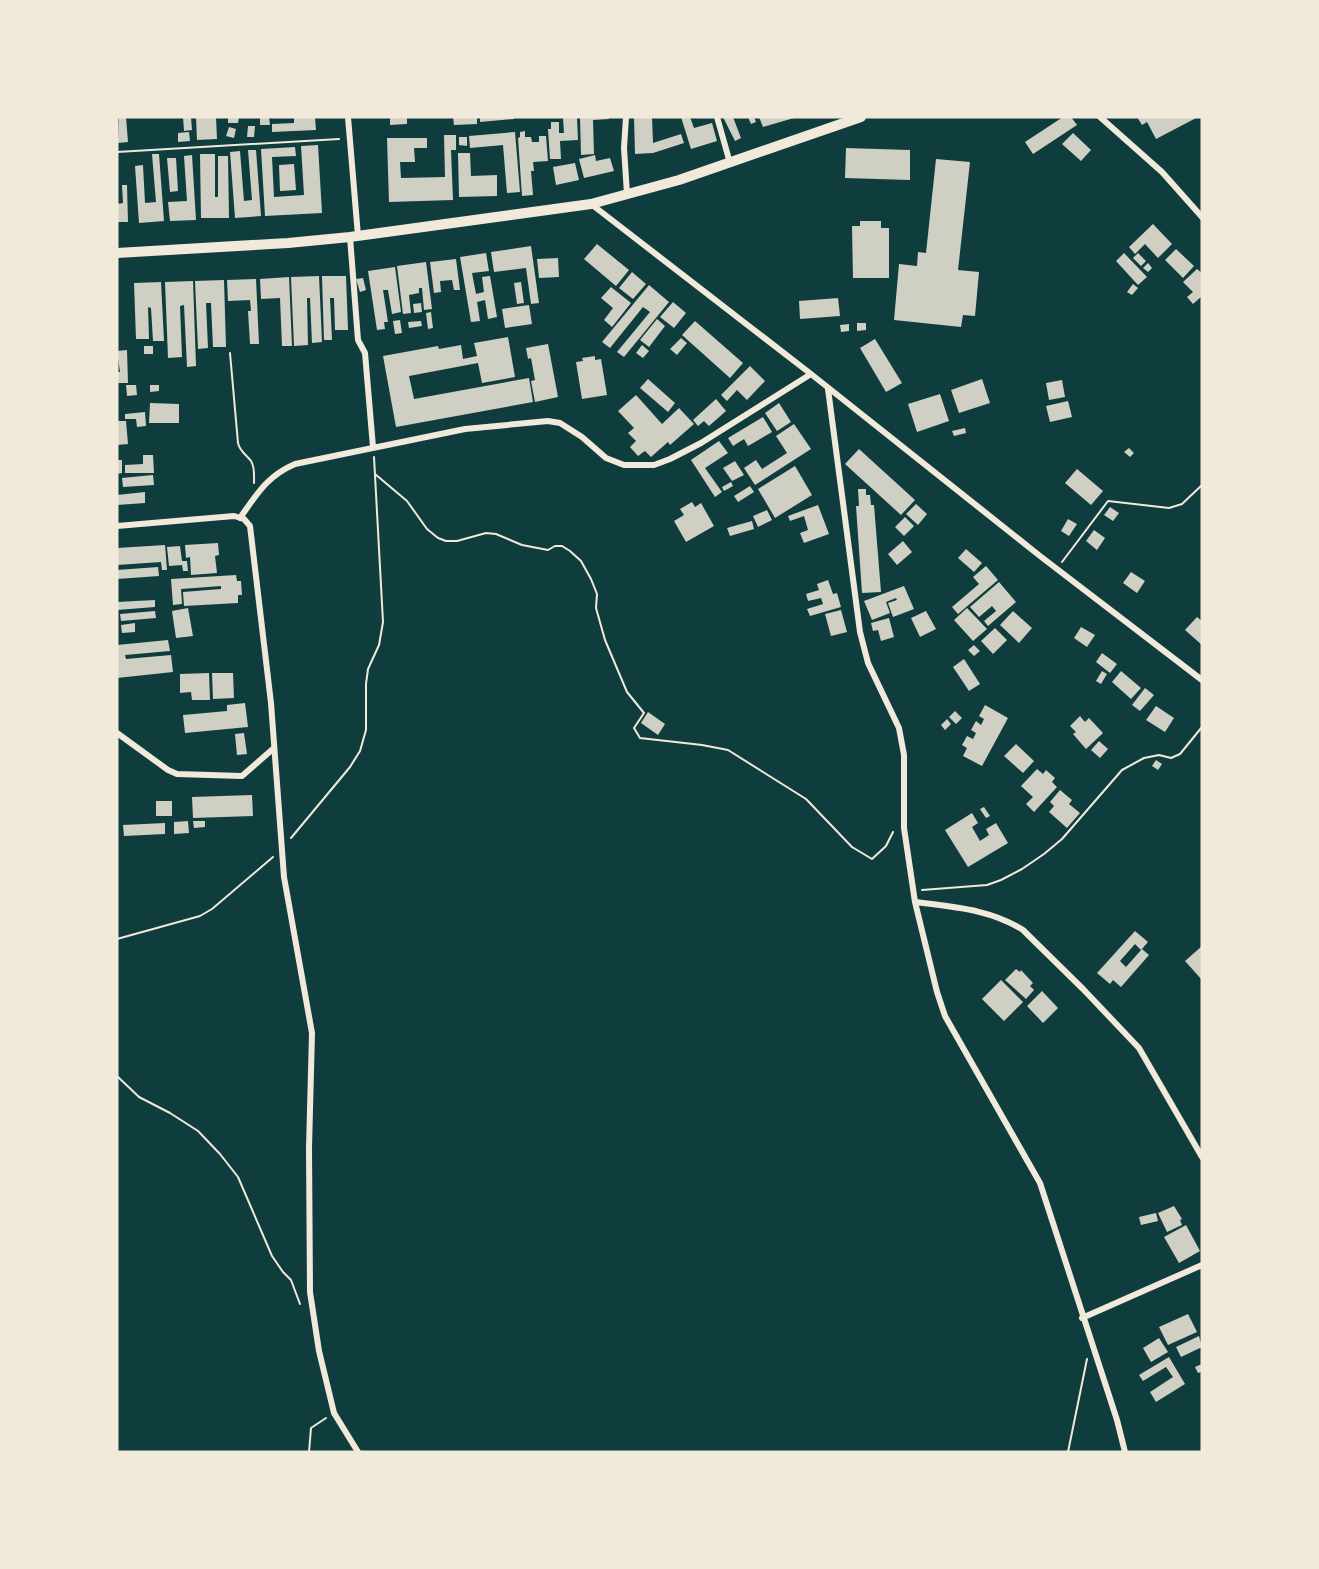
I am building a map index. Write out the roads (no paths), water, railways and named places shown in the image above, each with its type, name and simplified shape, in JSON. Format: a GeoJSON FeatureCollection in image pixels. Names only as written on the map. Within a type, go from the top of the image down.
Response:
{"type":"FeatureCollection","features":[{"type":"Feature","properties":{"kind":"street"},"geometry":{"type":"LineString","coordinates":[[348,117],[356,318],[358,340],[365,353],[373,447]]}},
{"type":"Feature","properties":{"kind":"street"},"geometry":{"type":"LineString","coordinates":[[626,117],[624,148],[627,195]]}},
{"type":"Feature","properties":{"kind":"street"},"geometry":{"type":"LineString","coordinates":[[717,117],[729,163]]}},
{"type":"Feature","properties":{"kind":"street"},"geometry":{"type":"LineString","coordinates":[[117,253],[354,237],[591,204],[729,163],[861,117]]}},
{"type":"Feature","properties":{"kind":"street"},"geometry":{"type":"LineString","coordinates":[[1100,117],[1162,172],[1202,217]]}},
{"type":"Feature","properties":{"kind":"street"},"geometry":{"type":"LineString","coordinates":[[591,204],[811,374],[1056,569],[1202,680]]}},
{"type":"Feature","properties":{"kind":"street"},"geometry":{"type":"LineString","coordinates":[[240,518],[270,478],[295,464],[465,429],[548,421],[560,423],[582,437],[606,458],[624,465],[654,465],[701,443],[811,374]]}},
{"type":"Feature","properties":{"kind":"street"},"geometry":{"type":"LineString","coordinates":[[828,389],[860,632],[868,663],[899,728],[904,755],[904,828],[915,902],[937,992],[945,1016],[1040,1183],[1117,1420],[1125,1452]]}},
{"type":"Feature","properties":{"kind":"street"},"geometry":{"type":"LineString","coordinates":[[117,526],[234,516],[244,519],[249,526],[271,703],[284,877],[312,1033],[310,1292],[315,1327],[334,1413],[358,1452]]}},
{"type":"Feature","properties":{"kind":"street"},"geometry":{"type":"LineString","coordinates":[[117,733],[168,770],[186,775],[242,776],[274,748]]}},
{"type":"Feature","properties":{"kind":"street"},"geometry":{"type":"LineString","coordinates":[[915,902],[976,910],[1023,930],[1083,988],[1139,1048],[1202,1157]]}},
{"type":"Feature","properties":{"kind":"street"},"geometry":{"type":"LineString","coordinates":[[1082,1318],[1202,1265]]}}]}
